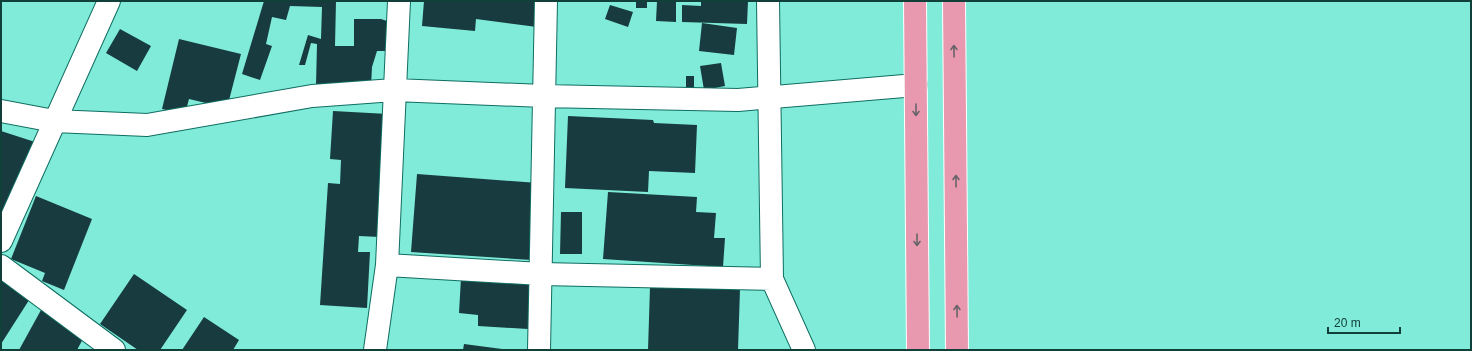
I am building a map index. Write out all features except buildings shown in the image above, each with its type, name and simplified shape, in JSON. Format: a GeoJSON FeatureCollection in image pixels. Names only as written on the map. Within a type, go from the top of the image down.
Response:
{"type":"FeatureCollection","features":[{"type":"Feature","properties":{"kind":"highway"},"geometry":{"type":"LineString","coordinates":[[915,1],[918,350]]}},
{"type":"Feature","properties":{"kind":"highway"},"geometry":{"type":"LineString","coordinates":[[954,1],[957,350]]}},
{"type":"Feature","properties":{"kind":"street"},"geometry":{"type":"LineString","coordinates":[[1,241],[109,1]]}},
{"type":"Feature","properties":{"kind":"street"},"geometry":{"type":"LineString","coordinates":[[375,350],[387,265],[399,1]]}},
{"type":"Feature","properties":{"kind":"street"},"geometry":{"type":"LineString","coordinates":[[539,350],[546,1]]}},
{"type":"Feature","properties":{"kind":"street"},"geometry":{"type":"LineString","coordinates":[[768,1],[772,279],[804,350]]}},
{"type":"Feature","properties":{"kind":"street"},"geometry":{"type":"LineString","coordinates":[[1,111],[54,121],[147,125],[312,96],[394,90],[543,96],[738,100],[916,85]]}},
{"type":"Feature","properties":{"kind":"street"},"geometry":{"type":"LineString","coordinates":[[387,265],[540,274],[772,279]]}},
{"type":"Feature","properties":{"kind":"street"},"geometry":{"type":"LineString","coordinates":[[1,266],[114,350]]}}]}
